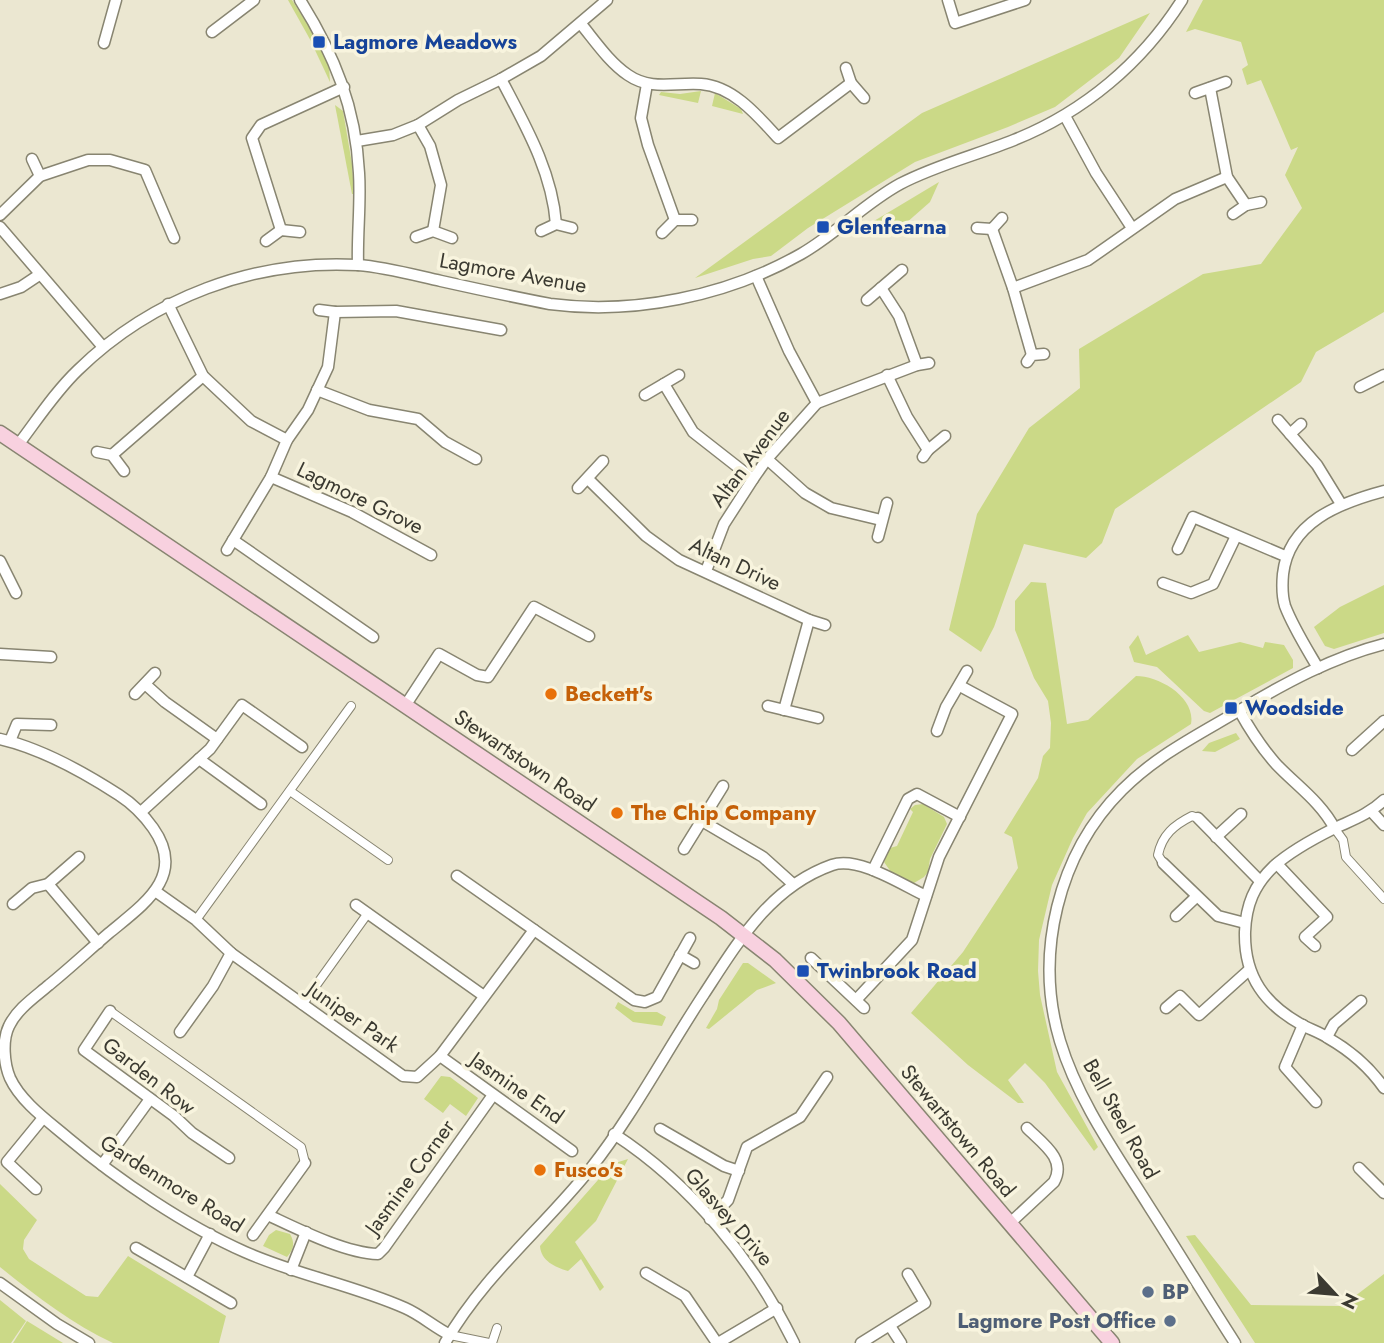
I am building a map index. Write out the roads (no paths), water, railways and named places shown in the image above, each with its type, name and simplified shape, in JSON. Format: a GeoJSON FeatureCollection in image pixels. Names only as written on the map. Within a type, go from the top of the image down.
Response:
{"type":"FeatureCollection","features":[{"type":"Feature","properties":{"kind":"main road","name":"Stewartstown Road"},"geometry":{"type":"LineString","coordinates":[[0,433],[721,918],[775,960],[839,1023],[1112,1343]]}},
{"type":"Feature","properties":{"kind":"street"},"geometry":{"type":"LineString","coordinates":[[104,43],[116,0]]}},
{"type":"Feature","properties":{"kind":"street"},"geometry":{"type":"LineString","coordinates":[[212,32],[254,0]]}},
{"type":"Feature","properties":{"kind":"street"},"geometry":{"type":"LineString","coordinates":[[300,0],[323,36],[344,87],[356,141],[359,186],[358,265]]}},
{"type":"Feature","properties":{"kind":"street"},"geometry":{"type":"LineString","coordinates":[[356,141],[393,135],[418,125],[458,100],[501,79],[541,56],[607,0]]}},
{"type":"Feature","properties":{"kind":"street"},"geometry":{"type":"LineString","coordinates":[[948,0],[955,23],[1025,0]]}},
{"type":"Feature","properties":{"kind":"street","name":"Lagmore Avenue"},"geometry":{"type":"LineString","coordinates":[[18,445],[67,382],[103,347],[133,324],[168,304],[190,293],[237,277],[296,267],[358,265],[550,304],[582,307],[672,300],[756,276],[801,253],[900,184],[1012,141],[1065,116],[1098,92],[1146,50],[1164,29],[1182,0]]}},
{"type":"Feature","properties":{"kind":"street"},"geometry":{"type":"LineString","coordinates":[[581,24],[603,51],[628,75],[647,84],[671,86],[701,83],[720,88],[753,110],[778,138],[851,83]]}},
{"type":"Feature","properties":{"kind":"street"},"geometry":{"type":"LineString","coordinates":[[846,68],[851,83],[864,97]]}},
{"type":"Feature","properties":{"kind":"street"},"geometry":{"type":"LineString","coordinates":[[501,79],[537,152],[554,204],[555,224]]}},
{"type":"Feature","properties":{"kind":"street"},"geometry":{"type":"LineString","coordinates":[[1195,93],[1226,82]]}},
{"type":"Feature","properties":{"kind":"street"},"geometry":{"type":"LineString","coordinates":[[647,84],[641,118],[675,220]]}},
{"type":"Feature","properties":{"kind":"street"},"geometry":{"type":"LineString","coordinates":[[281,230],[252,138],[261,125],[344,87]]}},
{"type":"Feature","properties":{"kind":"street"},"geometry":{"type":"LineString","coordinates":[[1210,88],[1227,177],[1245,205]]}},
{"type":"Feature","properties":{"kind":"street"},"geometry":{"type":"LineString","coordinates":[[1065,116],[1096,173],[1132,228]]}},
{"type":"Feature","properties":{"kind":"street"},"geometry":{"type":"LineString","coordinates":[[418,125],[430,146],[441,185],[433,231]]}},
{"type":"Feature","properties":{"kind":"street"},"geometry":{"type":"LineString","coordinates":[[32,159],[40,176]]}},
{"type":"Feature","properties":{"kind":"street"},"geometry":{"type":"LineString","coordinates":[[0,215],[40,176],[88,160],[110,160],[145,170],[174,238]]}},
{"type":"Feature","properties":{"kind":"street"},"geometry":{"type":"LineString","coordinates":[[1013,288],[1088,260],[1175,199],[1227,177]]}},
{"type":"Feature","properties":{"kind":"street"},"geometry":{"type":"LineString","coordinates":[[1233,214],[1245,205],[1261,202]]}},
{"type":"Feature","properties":{"kind":"street"},"geometry":{"type":"LineString","coordinates":[[992,229],[1002,218]]}},
{"type":"Feature","properties":{"kind":"street"},"geometry":{"type":"LineString","coordinates":[[662,233],[675,220],[692,220]]}},
{"type":"Feature","properties":{"kind":"street"},"geometry":{"type":"LineString","coordinates":[[541,231],[555,224],[572,228]]}},
{"type":"Feature","properties":{"kind":"street"},"geometry":{"type":"LineString","coordinates":[[155,230],[168,225]]}},
{"type":"Feature","properties":{"kind":"street"},"geometry":{"type":"LineString","coordinates":[[0,227],[103,347]]}},
{"type":"Feature","properties":{"kind":"street"},"geometry":{"type":"LineString","coordinates":[[977,228],[992,229]]}},
{"type":"Feature","properties":{"kind":"street"},"geometry":{"type":"LineString","coordinates":[[992,229],[1034,357]]}},
{"type":"Feature","properties":{"kind":"street"},"geometry":{"type":"LineString","coordinates":[[266,241],[281,230],[300,232]]}},
{"type":"Feature","properties":{"kind":"street"},"geometry":{"type":"LineString","coordinates":[[416,237],[433,231],[452,237]]}},
{"type":"Feature","properties":{"kind":"street"},"geometry":{"type":"LineString","coordinates":[[867,300],[902,270]]}},
{"type":"Feature","properties":{"kind":"street"},"geometry":{"type":"LineString","coordinates":[[0,294],[21,287],[39,275]]}},
{"type":"Feature","properties":{"kind":"street"},"geometry":{"type":"LineString","coordinates":[[756,276],[789,351],[817,402]]}},
{"type":"Feature","properties":{"kind":"street"},"geometry":{"type":"LineString","coordinates":[[881,288],[899,316],[917,365]]}},
{"type":"Feature","properties":{"kind":"street","name":"Lagmore Grove"},"geometry":{"type":"LineString","coordinates":[[168,304],[203,376],[251,421],[288,440]]}},
{"type":"Feature","properties":{"kind":"street"},"geometry":{"type":"LineString","coordinates":[[319,310],[396,311],[501,330]]}},
{"type":"Feature","properties":{"kind":"street","name":"Lagmore Grove"},"geometry":{"type":"LineString","coordinates":[[227,550],[271,477],[328,366],[335,312]]}},
{"type":"Feature","properties":{"kind":"street","name":"Altan Avenue"},"geometry":{"type":"LineString","coordinates":[[706,571],[724,524],[753,479],[817,402],[887,375],[929,363]]}},
{"type":"Feature","properties":{"kind":"street"},"geometry":{"type":"LineString","coordinates":[[645,395],[679,375]]}},
{"type":"Feature","properties":{"kind":"street"},"geometry":{"type":"LineString","coordinates":[[887,375],[926,454],[945,436]]}},
{"type":"Feature","properties":{"kind":"street"},"geometry":{"type":"LineString","coordinates":[[1360,387],[1384,375]]}},
{"type":"Feature","properties":{"kind":"street"},"geometry":{"type":"LineString","coordinates":[[112,455],[203,376]]}},
{"type":"Feature","properties":{"kind":"street"},"geometry":{"type":"LineString","coordinates":[[664,384],[693,432],[753,479]]}},
{"type":"Feature","properties":{"kind":"street"},"geometry":{"type":"LineString","coordinates":[[317,390],[369,410],[418,419],[445,442],[476,459]]}},
{"type":"Feature","properties":{"kind":"street"},"geometry":{"type":"LineString","coordinates":[[1278,420],[1317,465],[1341,504]]}},
{"type":"Feature","properties":{"kind":"street"},"geometry":{"type":"LineString","coordinates":[[1290,434],[1301,424]]}},
{"type":"Feature","properties":{"kind":"street"},"geometry":{"type":"LineString","coordinates":[[97,452],[112,455],[124,471]]}},
{"type":"Feature","properties":{"kind":"street"},"geometry":{"type":"LineString","coordinates":[[767,459],[804,493],[831,508],[881,520]]}},
{"type":"Feature","properties":{"kind":"street"},"geometry":{"type":"LineString","coordinates":[[578,488],[603,461]]}},
{"type":"Feature","properties":{"kind":"street","name":"Lagmore Grove"},"geometry":{"type":"LineString","coordinates":[[271,477],[352,512],[431,555]]}},
{"type":"Feature","properties":{"kind":"street","name":"Altan Drive"},"geometry":{"type":"LineString","coordinates":[[587,479],[646,536],[680,560],[825,625]]}},
{"type":"Feature","properties":{"kind":"street"},"geometry":{"type":"LineString","coordinates":[[1318,668],[1285,606],[1282,587],[1285,556],[1309,525],[1341,504],[1384,491]]}},
{"type":"Feature","properties":{"kind":"street"},"geometry":{"type":"LineString","coordinates":[[878,537],[887,503]]}},
{"type":"Feature","properties":{"kind":"street"},"geometry":{"type":"LineString","coordinates":[[1178,549],[1193,517],[1285,556]]}},
{"type":"Feature","properties":{"kind":"street"},"geometry":{"type":"LineString","coordinates":[[1163,583],[1191,593],[1213,584],[1236,536]]}},
{"type":"Feature","properties":{"kind":"street"},"geometry":{"type":"LineString","coordinates":[[233,540],[373,637]]}},
{"type":"Feature","properties":{"kind":"street"},"geometry":{"type":"LineString","coordinates":[[0,561],[16,593]]}},
{"type":"Feature","properties":{"kind":"street"},"geometry":{"type":"LineString","coordinates":[[405,706],[439,654],[477,675],[488,677],[534,607],[589,636]]}},
{"type":"Feature","properties":{"kind":"street"},"geometry":{"type":"LineString","coordinates":[[784,710],[809,620]]}},
{"type":"Feature","properties":{"kind":"street","name":"Bell Steel Road"},"geometry":{"type":"LineString","coordinates":[[1235,1343],[1115,1153],[1080,1091],[1059,1038],[1053,1012],[1051,938],[1062,890],[1074,859],[1100,816],[1124,789],[1181,743],[1239,710],[1318,668],[1357,651],[1384,644]]}},
{"type":"Feature","properties":{"kind":"street"},"geometry":{"type":"LineString","coordinates":[[0,654],[51,657]]}},
{"type":"Feature","properties":{"kind":"street"},"geometry":{"type":"LineString","coordinates":[[937,731],[946,707],[967,671]]}},
{"type":"Feature","properties":{"kind":"street"},"geometry":{"type":"LineString","coordinates":[[135,694],[155,673]]}},
{"type":"Feature","properties":{"kind":"street"},"geometry":{"type":"LineString","coordinates":[[145,684],[165,702],[217,739]]}},
{"type":"Feature","properties":{"kind":"street"},"geometry":{"type":"LineString","coordinates":[[810,958],[860,1004],[912,940],[939,857],[1014,710],[960,686]]}},
{"type":"Feature","properties":{"kind":"street"},"geometry":{"type":"LineString","coordinates":[[141,812],[199,759],[242,705],[315,757]]}},
{"type":"Feature","properties":{"kind":"street"},"geometry":{"type":"LineString","coordinates":[[196,920],[351,706]]}},
{"type":"Feature","properties":{"kind":"street"},"geometry":{"type":"LineString","coordinates":[[768,706],[818,718]]}},
{"type":"Feature","properties":{"kind":"street"},"geometry":{"type":"LineString","coordinates":[[1239,710],[1255,739],[1326,812],[1343,840],[1346,857],[1384,899]]}},
{"type":"Feature","properties":{"kind":"street"},"geometry":{"type":"LineString","coordinates":[[1352,750],[1384,721]]}},
{"type":"Feature","properties":{"kind":"street"},"geometry":{"type":"LineString","coordinates":[[5,740],[17,724],[51,725]]}},
{"type":"Feature","properties":{"kind":"street","name":"Gardenmore Road"},"geometry":{"type":"LineString","coordinates":[[5,740],[95,780],[141,812],[162,841],[166,864],[162,879],[144,904],[28,1003],[13,1020],[8,1027],[4,1048],[5,1078],[43,1118],[102,1165],[211,1234],[291,1270],[406,1308],[448,1339]]}},
{"type":"Feature","properties":{"kind":"street"},"geometry":{"type":"LineString","coordinates":[[199,759],[274,813]]}},
{"type":"Feature","properties":{"kind":"street"},"geometry":{"type":"LineString","coordinates":[[684,849],[723,786]]}},
{"type":"Feature","properties":{"kind":"street"},"geometry":{"type":"LineString","coordinates":[[290,791],[388,860]]}},
{"type":"Feature","properties":{"kind":"street"},"geometry":{"type":"LineString","coordinates":[[873,870],[908,799],[917,794],[960,817]]}},
{"type":"Feature","properties":{"kind":"street"},"geometry":{"type":"LineString","coordinates":[[1384,800],[1372,812],[1335,828],[1277,864],[1260,881],[1249,901],[1245,923],[1249,970],[1262,993],[1282,1012],[1353,1055],[1384,1087]]}},
{"type":"Feature","properties":{"kind":"street"},"geometry":{"type":"LineString","coordinates":[[1372,812],[1384,825]]}},
{"type":"Feature","properties":{"kind":"street"},"geometry":{"type":"LineString","coordinates":[[1216,837],[1241,814]]}},
{"type":"Feature","properties":{"kind":"street"},"geometry":{"type":"LineString","coordinates":[[1245,923],[1218,916],[1196,897],[1158,855],[1161,840],[1179,822],[1192,816],[1198,818],[1260,881]]}},
{"type":"Feature","properties":{"kind":"street"},"geometry":{"type":"LineString","coordinates":[[702,821],[763,857],[793,884]]}},
{"type":"Feature","properties":{"kind":"street"},"geometry":{"type":"LineString","coordinates":[[13,904],[33,888],[48,884],[79,858]]}},
{"type":"Feature","properties":{"kind":"street"},"geometry":{"type":"LineString","coordinates":[[497,1328],[491,1343],[448,1339],[466,1310],[515,1251],[592,1167],[743,935],[766,907],[793,884],[835,864],[873,870],[926,896]]}},
{"type":"Feature","properties":{"kind":"street"},"geometry":{"type":"LineString","coordinates":[[1277,864],[1327,918],[1305,937],[1315,946]]}},
{"type":"Feature","properties":{"kind":"street"},"geometry":{"type":"LineString","coordinates":[[457,876],[634,1000],[645,1002],[657,997],[690,938]]}},
{"type":"Feature","properties":{"kind":"street"},"geometry":{"type":"LineString","coordinates":[[48,884],[98,943]]}},
{"type":"Feature","properties":{"kind":"street","name":"Juniper Park"},"geometry":{"type":"LineString","coordinates":[[155,891],[196,920],[231,953],[403,1076],[417,1077],[440,1056],[534,930]]}},
{"type":"Feature","properties":{"kind":"street"},"geometry":{"type":"LineString","coordinates":[[1176,916],[1196,897]]}},
{"type":"Feature","properties":{"kind":"street"},"geometry":{"type":"LineString","coordinates":[[356,905],[484,996]]}},
{"type":"Feature","properties":{"kind":"street"},"geometry":{"type":"LineString","coordinates":[[302,1005],[368,914]]}},
{"type":"Feature","properties":{"kind":"street"},"geometry":{"type":"LineString","coordinates":[[180,1032],[213,986],[231,953]]}},
{"type":"Feature","properties":{"kind":"street"},"geometry":{"type":"LineString","coordinates":[[680,955],[694,963]]}},
{"type":"Feature","properties":{"kind":"street"},"geometry":{"type":"LineString","coordinates":[[1166,1009],[1180,996],[1199,1015],[1249,970]]}},
{"type":"Feature","properties":{"kind":"street"},"geometry":{"type":"LineString","coordinates":[[1327,1037],[1334,1024],[1361,1001]]}},
{"type":"Feature","properties":{"kind":"street"},"geometry":{"type":"LineString","coordinates":[[110,1011],[301,1147],[305,1163],[253,1235]]}},
{"type":"Feature","properties":{"kind":"street","name":"Garden Row"},"geometry":{"type":"LineString","coordinates":[[110,1011],[84,1050],[229,1158]]}},
{"type":"Feature","properties":{"kind":"street"},"geometry":{"type":"LineString","coordinates":[[1303,1025],[1285,1067],[1316,1102]]}},
{"type":"Feature","properties":{"kind":"street","name":"Jasmine End"},"geometry":{"type":"LineString","coordinates":[[440,1056],[572,1151]]}},
{"type":"Feature","properties":{"kind":"street"},"geometry":{"type":"LineString","coordinates":[[710,1219],[729,1200],[747,1147],[800,1117],[828,1077]]}},
{"type":"Feature","properties":{"kind":"street","name":"Jasmine Corner"},"geometry":{"type":"LineString","coordinates":[[268,1215],[306,1232],[367,1253],[378,1254],[493,1095]]}},
{"type":"Feature","properties":{"kind":"street"},"geometry":{"type":"LineString","coordinates":[[102,1165],[150,1099]]}},
{"type":"Feature","properties":{"kind":"street"},"geometry":{"type":"LineString","coordinates":[[36,1189],[7,1162],[43,1118]]}},
{"type":"Feature","properties":{"kind":"street"},"geometry":{"type":"LineString","coordinates":[[1009,1224],[1054,1182],[1057,1176],[1056,1158],[1027,1128]]}},
{"type":"Feature","properties":{"kind":"street"},"geometry":{"type":"LineString","coordinates":[[660,1129],[724,1166],[739,1171]]}},
{"type":"Feature","properties":{"kind":"street","name":"Glasvey Drive"},"geometry":{"type":"LineString","coordinates":[[614,1135],[658,1167],[710,1219],[777,1308],[794,1343]]}},
{"type":"Feature","properties":{"kind":"street"},"geometry":{"type":"LineString","coordinates":[[1359,1168],[1384,1193]]}},
{"type":"Feature","properties":{"kind":"street"},"geometry":{"type":"LineString","coordinates":[[291,1270],[306,1232]]}},
{"type":"Feature","properties":{"kind":"street"},"geometry":{"type":"LineString","coordinates":[[187,1277],[211,1234]]}},
{"type":"Feature","properties":{"kind":"street"},"geometry":{"type":"LineString","coordinates":[[136,1248],[232,1303]]}},
{"type":"Feature","properties":{"kind":"street"},"geometry":{"type":"LineString","coordinates":[[646,1273],[685,1296],[718,1343],[777,1308]]}},
{"type":"Feature","properties":{"kind":"street"},"geometry":{"type":"LineString","coordinates":[[861,1343],[925,1303],[908,1274]]}},
{"type":"Feature","properties":{"kind":"street"},"geometry":{"type":"LineString","coordinates":[[0,1283],[57,1324],[89,1343]]}},
{"type":"Feature","properties":{"kind":"street"},"geometry":{"type":"LineString","coordinates":[[890,1326],[901,1343]]}},
{"type":"Feature","properties":{"kind":"place","name":"Lagmore Meadows"},"geometry":{"type":"Point","coordinates":[319,42]}},
{"type":"Feature","properties":{"kind":"place","name":"Glenfearna"},"geometry":{"type":"Point","coordinates":[823,227]}},
{"type":"Feature","properties":{"kind":"place","name":"Beckett's"},"geometry":{"type":"Point","coordinates":[551,694]}},
{"type":"Feature","properties":{"kind":"place","name":"Woodside"},"geometry":{"type":"Point","coordinates":[1231,708]}},
{"type":"Feature","properties":{"kind":"place","name":"The Chip Company"},"geometry":{"type":"Point","coordinates":[617,813]}},
{"type":"Feature","properties":{"kind":"place","name":"Twinbrook Road"},"geometry":{"type":"Point","coordinates":[803,971]}},
{"type":"Feature","properties":{"kind":"place","name":"Fusco's"},"geometry":{"type":"Point","coordinates":[540,1170]}},
{"type":"Feature","properties":{"kind":"place","name":"BP"},"geometry":{"type":"Point","coordinates":[1148,1292]}},
{"type":"Feature","properties":{"kind":"place","name":"Lagmore Post Office"},"geometry":{"type":"Point","coordinates":[1170,1321]}}]}
